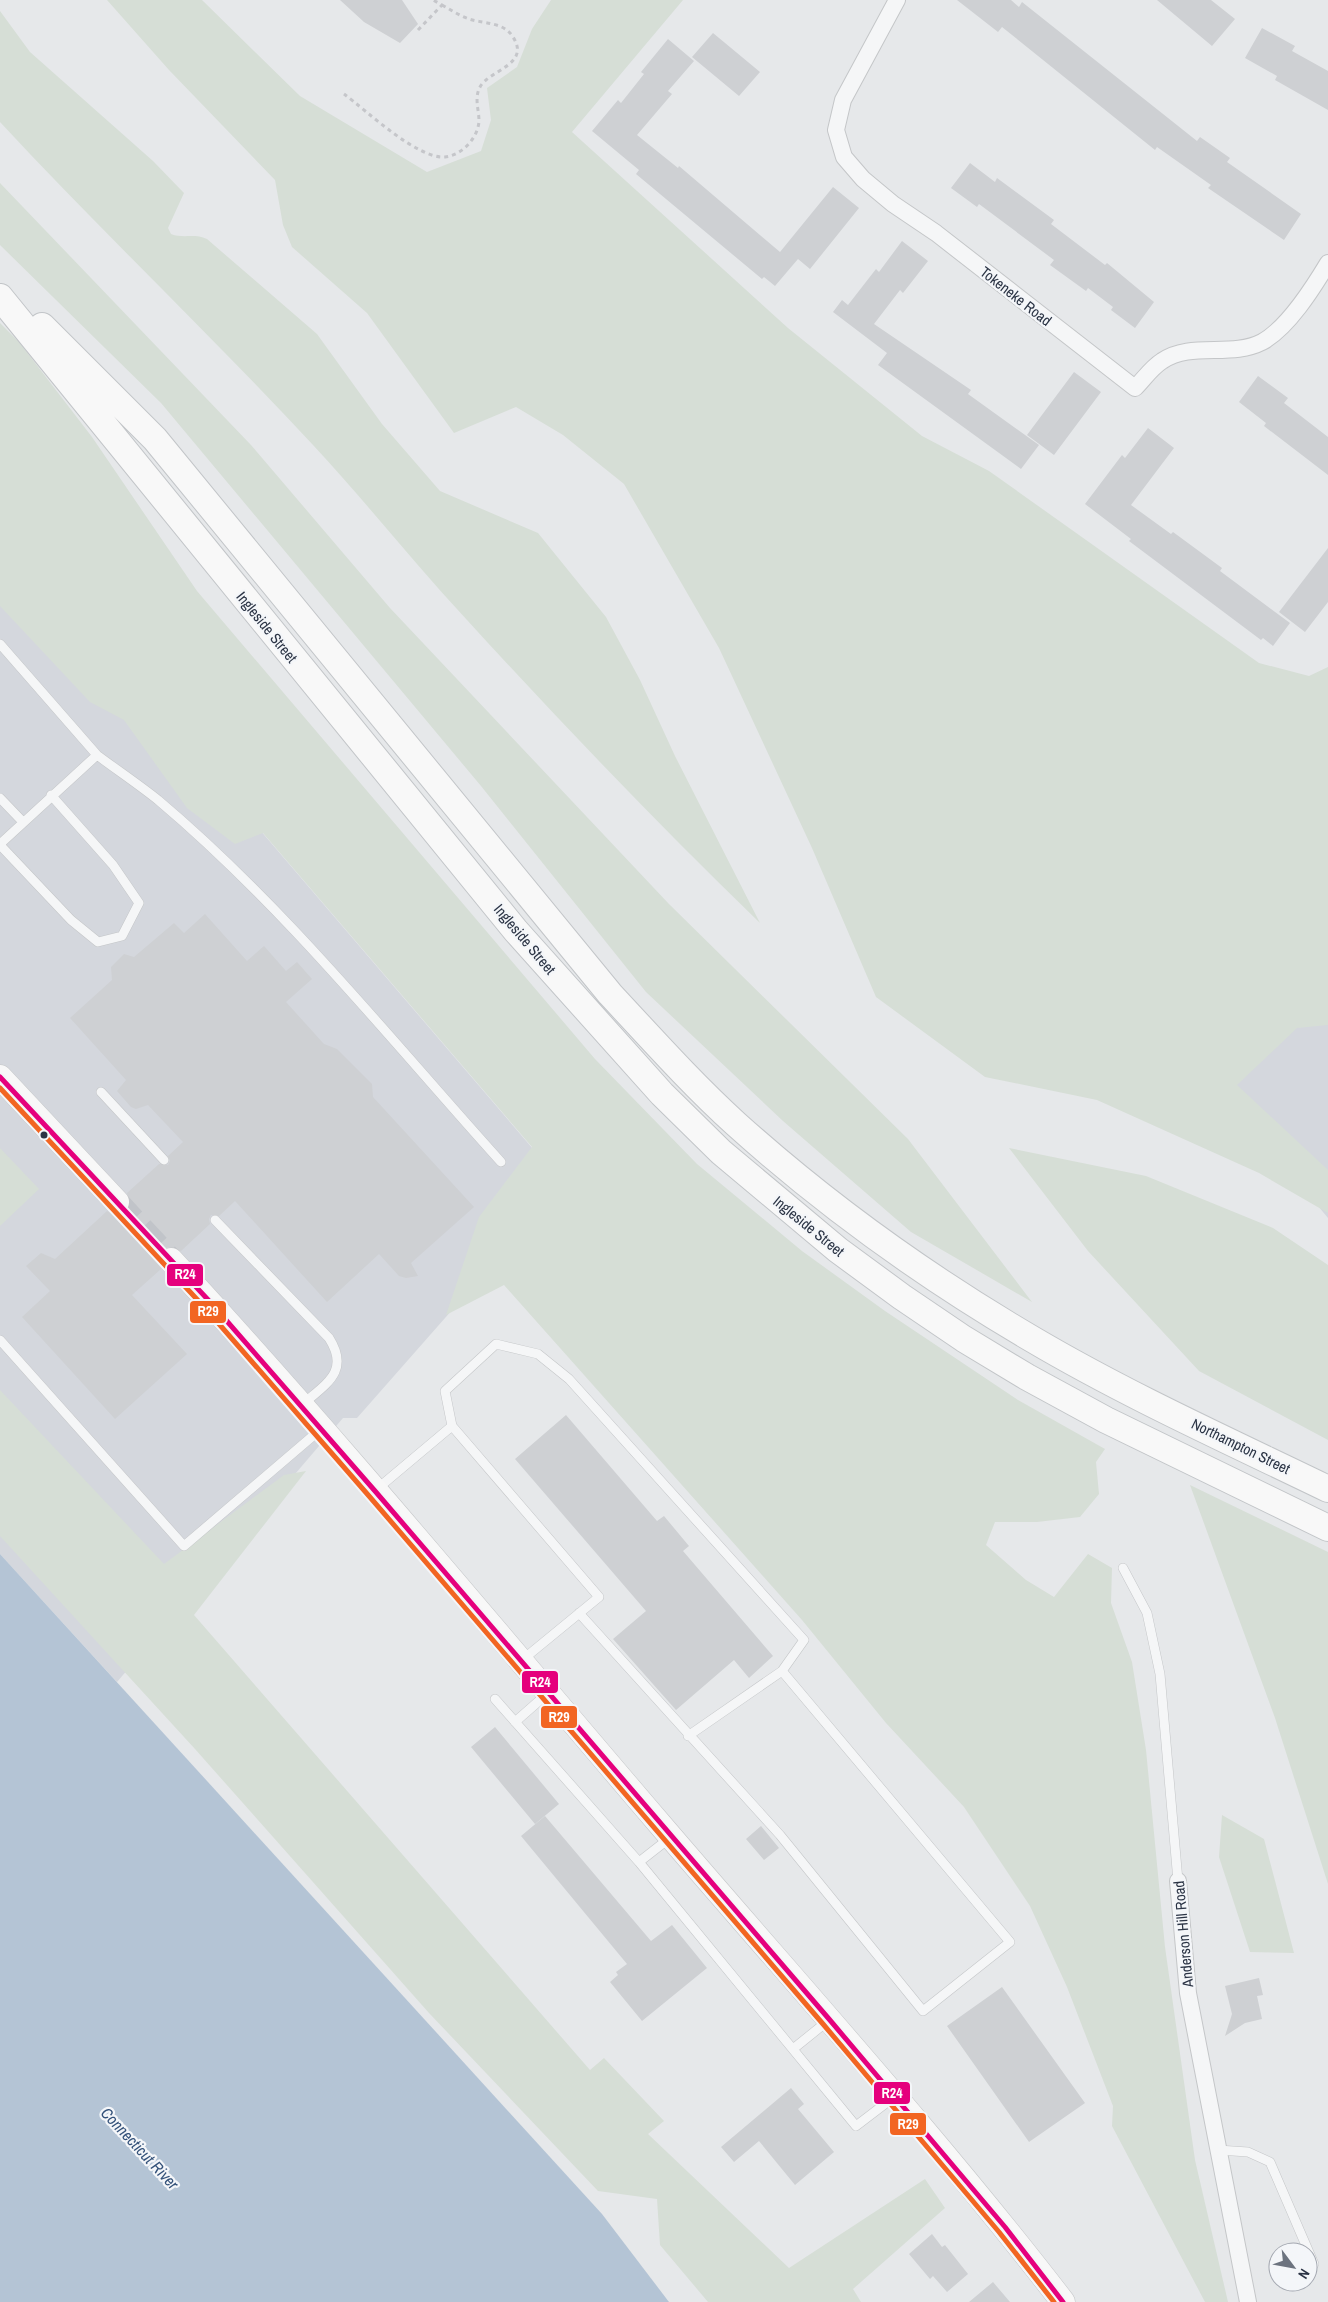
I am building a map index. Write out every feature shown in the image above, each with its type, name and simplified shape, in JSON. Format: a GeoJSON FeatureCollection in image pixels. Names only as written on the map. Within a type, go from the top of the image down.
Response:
{"type":"FeatureCollection","features":[{"type":"Feature","properties":{"kind":"main road","name":"Ingleside Street"},"geometry":{"type":"LineString","coordinates":[[0,283],[154,439],[610,994],[676,1065],[744,1130],[804,1181],[882,1240],[1032,1339],[1155,1404]]}},
{"type":"Feature","properties":{"kind":"main road","name":"Ingleside Street"},"geometry":{"type":"LineString","coordinates":[[0,297],[516,931],[662,1094],[721,1152],[789,1210],[902,1298],[1027,1377],[1106,1420],[1328,1528]]}},
{"type":"Feature","properties":{"kind":"main road"},"geometry":{"type":"LineString","coordinates":[[0,1077],[117,1202]]}},
{"type":"Feature","properties":{"kind":"main road"},"geometry":{"type":"LineString","coordinates":[[171,1260],[375,1491],[829,2019],[1005,2228],[1062,2302]]}},
{"type":"Feature","properties":{"kind":"main road","name":"Northampton Street"},"geometry":{"type":"LineString","coordinates":[[1155,1404],[1328,1489]]}},
{"type":"Feature","properties":{"kind":"street","name":"Tokeneke Road"},"geometry":{"type":"LineString","coordinates":[[897,0],[842,100],[836,130],[844,158],[863,179],[887,199],[936,233],[1136,388],[1157,365],[1176,354],[1198,350],[1228,350],[1262,342],[1290,316],[1328,264]]}},
{"type":"Feature","properties":{"kind":"street","name":"Anderson Hill Road"},"geometry":{"type":"LineString","coordinates":[[1178,1881],[1188,1992],[1248,2302]]}},
{"type":"Feature","properties":{"kind":"lane"},"geometry":{"type":"LineString","coordinates":[[0,644],[97,755],[157,800],[229,865],[275,911],[501,1162]]}},
{"type":"Feature","properties":{"kind":"lane"},"geometry":{"type":"LineString","coordinates":[[51,795],[113,865],[140,903],[122,936],[98,942],[71,920],[0,845],[51,795],[97,755]]}},
{"type":"Feature","properties":{"kind":"lane"},"geometry":{"type":"LineString","coordinates":[[0,798],[23,822]]}},
{"type":"Feature","properties":{"kind":"lane"},"geometry":{"type":"LineString","coordinates":[[101,1092],[164,1160]]}},
{"type":"Feature","properties":{"kind":"lane"},"geometry":{"type":"LineString","coordinates":[[215,1220],[329,1338],[337,1351],[339,1360],[336,1372],[326,1384],[301,1406]]}},
{"type":"Feature","properties":{"kind":"lane"},"geometry":{"type":"LineString","coordinates":[[0,1340],[184,1546],[321,1429]]}},
{"type":"Feature","properties":{"kind":"lane"},"geometry":{"type":"LineString","coordinates":[[521,1662],[599,1597],[452,1426],[446,1391],[496,1344],[538,1354],[570,1379],[804,1640],[782,1671],[688,1736]]}},
{"type":"Feature","properties":{"kind":"lane"},"geometry":{"type":"LineString","coordinates":[[375,1491],[452,1426]]}},
{"type":"Feature","properties":{"kind":"lane","name":"Anderson Hill Road"},"geometry":{"type":"LineString","coordinates":[[1124,1568],[1147,1613],[1160,1674],[1178,1881]]}},
{"type":"Feature","properties":{"kind":"lane"},"geometry":{"type":"LineString","coordinates":[[579,1613],[688,1736],[780,1835],[923,2011],[1010,1942],[782,1671]]}},
{"type":"Feature","properties":{"kind":"lane"},"geometry":{"type":"LineString","coordinates":[[515,1722],[548,1693]]}},
{"type":"Feature","properties":{"kind":"lane"},"geometry":{"type":"LineString","coordinates":[[495,1699],[639,1862],[856,2126],[894,2097]]}},
{"type":"Feature","properties":{"kind":"lane"},"geometry":{"type":"LineString","coordinates":[[639,1862],[671,1837]]}},
{"type":"Feature","properties":{"kind":"lane"},"geometry":{"type":"LineString","coordinates":[[793,2049],[829,2019]]}},
{"type":"Feature","properties":{"kind":"lane"},"geometry":{"type":"LineString","coordinates":[[1218,2150],[1248,2152],[1270,2162],[1305,2242]]}},
{"type":"Feature","properties":{"kind":"path"},"geometry":{"type":"LineString","coordinates":[[344,94],[414,148],[429,155],[448,156],[465,148],[478,128],[477,98],[481,85],[511,63],[515,57],[516,44],[510,33],[501,26],[470,19],[433,0]]}},
{"type":"Feature","properties":{"kind":"path"},"geometry":{"type":"LineString","coordinates":[[418,30],[442,6]]}},
{"type":"Feature","properties":{"kind":"shaded area"},"geometry":{"type":"Polygon","coordinates":[[[107,0],[202,0],[300,96],[427,172],[481,151],[491,120],[487,88],[517,67],[532,29],[551,0],[683,0],[572,132],[788,328],[922,436],[989,471],[1259,663],[1309,676],[1328,667],[1328,1025],[1297,1028],[1237,1085],[1328,1170],[1328,1213],[1259,1173],[1097,1100],[985,1077],[876,997],[812,848],[719,648],[624,484],[563,435],[516,407],[454,433],[367,313],[292,247],[283,225],[275,180],[169,70],[107,0]]]}},
{"type":"Feature","properties":{"kind":"shaded area"},"geometry":{"type":"Polygon","coordinates":[[[0,11],[30,52],[153,161],[184,193],[168,228],[171,234],[198,236],[207,239],[317,334],[382,424],[440,491],[538,533],[606,617],[640,680],[675,756],[760,923],[575,736],[447,598],[313,445],[0,122],[0,11]]]}},
{"type":"Feature","properties":{"kind":"shaded area"},"geometry":{"type":"Polygon","coordinates":[[[0,183],[251,445],[390,608],[669,904],[908,1139],[1032,1302],[911,1232],[783,1121],[646,992],[481,786],[161,403],[0,245],[0,183]]]}},
{"type":"Feature","properties":{"kind":"shaded area"},"geometry":{"type":"Polygon","coordinates":[[[0,323],[19,342],[92,437],[197,591],[595,1059],[697,1164],[802,1251],[885,1311],[1018,1400],[1105,1449],[1096,1462],[1099,1494],[1080,1517],[1037,1522],[995,1522],[986,1545],[1026,1580],[1054,1597],[1088,1554],[1112,1568],[1111,1603],[1132,1662],[1146,1750],[1165,1947],[1195,2160],[1228,2302],[1205,2302],[1112,2126],[1113,2106],[1067,1987],[1030,1906],[964,1807],[886,1723],[802,1620],[504,1285],[446,1315],[479,1217],[532,1147],[263,833],[235,844],[187,808],[124,720],[90,702],[0,606],[0,323]]]}},
{"type":"Feature","properties":{"kind":"shaded area"},"geometry":{"type":"Polygon","coordinates":[[[0,333],[254,823],[563,1184],[357,1418],[343,1418],[117,1682],[0,1554],[0,333]]]}},
{"type":"Feature","properties":{"kind":"shaded area"},"geometry":{"type":"Polygon","coordinates":[[[1328,978],[1328,1218],[1220,1088],[1328,978]]]}},
{"type":"Feature","properties":{"kind":"shaded area"},"geometry":{"type":"Polygon","coordinates":[[[0,1148],[39,1189],[0,1226],[0,1148]]]}},
{"type":"Feature","properties":{"kind":"shaded area"},"geometry":{"type":"Polygon","coordinates":[[[1009,1148],[1146,1176],[1273,1228],[1328,1265],[1328,1440],[1199,1371],[1088,1251],[1009,1148]]]}},
{"type":"Feature","properties":{"kind":"shaded area"},"geometry":{"type":"Polygon","coordinates":[[[0,1390],[164,1564],[284,1475],[306,1471],[194,1615],[590,2070],[604,2058],[664,2121],[648,2134],[789,2268],[925,2179],[945,2208],[853,2289],[861,2302],[708,2302],[660,2245],[657,2199],[598,2191],[429,2013],[195,1749],[0,1536],[0,1390]]]}},
{"type":"Feature","properties":{"kind":"shaded area"},"geometry":{"type":"Polygon","coordinates":[[[1190,1485],[1328,1552],[1328,1884],[1275,1718],[1190,1485]]]}},
{"type":"Feature","properties":{"kind":"shaded area"},"geometry":{"type":"Polygon","coordinates":[[[1222,1815],[1264,1839],[1294,1953],[1250,1952],[1219,1857],[1222,1815]]]}},
{"type":"Feature","properties":{"kind":"water","name":"Connecticut River"},"geometry":{"type":"Polygon","coordinates":[[[0,1554],[602,2214],[669,2302],[0,2302],[0,1554]]]}},
{"type":"Feature","properties":{"kind":"building"},"geometry":{"type":"Polygon","coordinates":[[[340,0],[402,0],[418,24],[400,43],[364,22],[340,0]]]}},
{"type":"Feature","properties":{"kind":"building"},"geometry":{"type":"Polygon","coordinates":[[[957,0],[1011,0],[1019,7],[1022,2],[1197,141],[1200,137],[1230,158],[1227,162],[1301,214],[1284,240],[1208,188],[1211,185],[1157,147],[1155,150],[1002,27],[998,32],[957,0]]]}},
{"type":"Feature","properties":{"kind":"building"},"geometry":{"type":"Polygon","coordinates":[[[1157,0],[1211,0],[1235,19],[1212,46],[1157,0]]]}},
{"type":"Feature","properties":{"kind":"building"},"geometry":{"type":"Polygon","coordinates":[[[1262,28],[1295,46],[1292,51],[1328,71],[1328,110],[1275,80],[1277,76],[1245,58],[1262,28]]]}},
{"type":"Feature","properties":{"kind":"building"},"geometry":{"type":"Polygon","coordinates":[[[713,33],[760,72],[739,96],[692,57],[713,33]]]}},
{"type":"Feature","properties":{"kind":"building"},"geometry":{"type":"Polygon","coordinates":[[[668,39],[694,61],[668,91],[672,94],[637,135],[678,168],[679,166],[780,252],[833,187],[859,208],[810,269],[798,259],[775,286],[764,277],[762,279],[636,174],[639,170],[592,131],[618,100],[621,103],[644,74],[641,72],[668,39]]]}},
{"type":"Feature","properties":{"kind":"building"},"geometry":{"type":"Polygon","coordinates":[[[970,163],[995,182],[997,178],[1054,220],[1051,224],[1105,265],[1107,263],[1154,302],[1135,328],[1111,310],[1113,307],[1088,288],[1086,291],[1050,265],[1054,260],[979,204],[977,207],[951,188],[970,163]]]}},
{"type":"Feature","properties":{"kind":"building"},"geometry":{"type":"Polygon","coordinates":[[[902,241],[928,261],[903,293],[900,290],[874,324],[971,390],[968,394],[1039,445],[1021,469],[878,365],[887,353],[833,312],[842,300],[848,305],[876,269],[879,272],[902,241]]]}},
{"type":"Feature","properties":{"kind":"building"},"geometry":{"type":"Polygon","coordinates":[[[1074,372],[1101,392],[1054,455],[1027,435],[1074,372]]]}},
{"type":"Feature","properties":{"kind":"building"},"geometry":{"type":"Polygon","coordinates":[[[1258,376],[1288,398],[1284,403],[1328,437],[1328,475],[1264,426],[1266,423],[1239,402],[1258,376]]]}},
{"type":"Feature","properties":{"kind":"building"},"geometry":{"type":"Polygon","coordinates":[[[1148,428],[1174,448],[1131,505],[1171,534],[1173,532],[1222,568],[1220,571],[1290,623],[1273,646],[1263,638],[1261,640],[1129,541],[1131,539],[1085,504],[1122,455],[1125,458],[1148,428]]]}},
{"type":"Feature","properties":{"kind":"building"},"geometry":{"type":"Polygon","coordinates":[[[1328,548],[1328,602],[1305,632],[1279,612],[1328,548]]]}},
{"type":"Feature","properties":{"kind":"building"},"geometry":{"type":"Polygon","coordinates":[[[205,914],[247,961],[264,946],[286,971],[297,962],[312,979],[286,1002],[324,1044],[337,1049],[372,1084],[373,1097],[474,1207],[411,1263],[418,1276],[406,1278],[399,1276],[379,1254],[327,1302],[235,1201],[219,1216],[211,1215],[209,1219],[210,1224],[181,1251],[169,1247],[161,1250],[158,1262],[161,1269],[132,1295],[187,1354],[115,1419],[22,1317],[50,1291],[26,1266],[41,1253],[55,1259],[107,1211],[113,1215],[126,1212],[130,1206],[127,1193],[159,1164],[168,1165],[170,1161],[168,1156],[183,1142],[148,1105],[136,1109],[131,1107],[117,1091],[126,1080],[70,1018],[112,980],[111,967],[124,954],[134,957],[174,923],[184,933],[205,914]]]}},
{"type":"Feature","properties":{"kind":"building"},"geometry":{"type":"Polygon","coordinates":[[[566,1415],[657,1521],[664,1516],[689,1546],[683,1551],[773,1656],[749,1678],[734,1660],[676,1710],[613,1639],[646,1611],[515,1459],[566,1415]]]}},
{"type":"Feature","properties":{"kind":"building"},"geometry":{"type":"Polygon","coordinates":[[[495,1727],[559,1804],[535,1824],[471,1747],[495,1727]]]}},
{"type":"Feature","properties":{"kind":"building"},"geometry":{"type":"Polygon","coordinates":[[[545,1816],[651,1941],[672,1925],[707,1968],[642,2021],[610,1982],[618,1975],[616,1972],[627,1964],[521,1836],[545,1816]]]}},
{"type":"Feature","properties":{"kind":"building"},"geometry":{"type":"Polygon","coordinates":[[[761,1826],[779,1848],[764,1860],[746,1839],[761,1826]]]}},
{"type":"Feature","properties":{"kind":"building"},"geometry":{"type":"Polygon","coordinates":[[[1259,1978],[1263,1995],[1257,1996],[1262,2019],[1245,2023],[1225,2036],[1232,2014],[1225,1986],[1259,1978]]]}},
{"type":"Feature","properties":{"kind":"building"},"geometry":{"type":"Polygon","coordinates":[[[1002,1987],[1085,2103],[1029,2142],[947,2026],[1002,1987]]]}},
{"type":"Feature","properties":{"kind":"building"},"geometry":{"type":"Polygon","coordinates":[[[791,2088],[804,2104],[798,2109],[834,2152],[795,2185],[759,2141],[734,2162],[721,2147],[791,2088]]]}},
{"type":"Feature","properties":{"kind":"building"},"geometry":{"type":"Polygon","coordinates":[[[932,2234],[942,2247],[945,2245],[968,2274],[947,2292],[933,2276],[930,2279],[909,2254],[932,2234]]]}},
{"type":"Feature","properties":{"kind":"building"},"geometry":{"type":"Polygon","coordinates":[[[993,2282],[1010,2302],[969,2302],[993,2282]]]}},
{"type":"Feature","properties":{"kind":"tunnel"},"geometry":{"type":"LineString","coordinates":[[117,1202],[171,1260]]}},
{"type":"Feature","properties":{"kind":"transit line","name":"R24"},"geometry":{"type":"LineString","coordinates":[[0,1077],[212,1304],[375,1491],[829,2019],[1005,2227],[1063,2302]]}},
{"type":"Feature","properties":{"kind":"transit line","name":"R29"},"geometry":{"type":"LineString","coordinates":[[0,1088],[206,1309],[369,1496],[823,2024],[999,2232],[1054,2302]]}}]}
